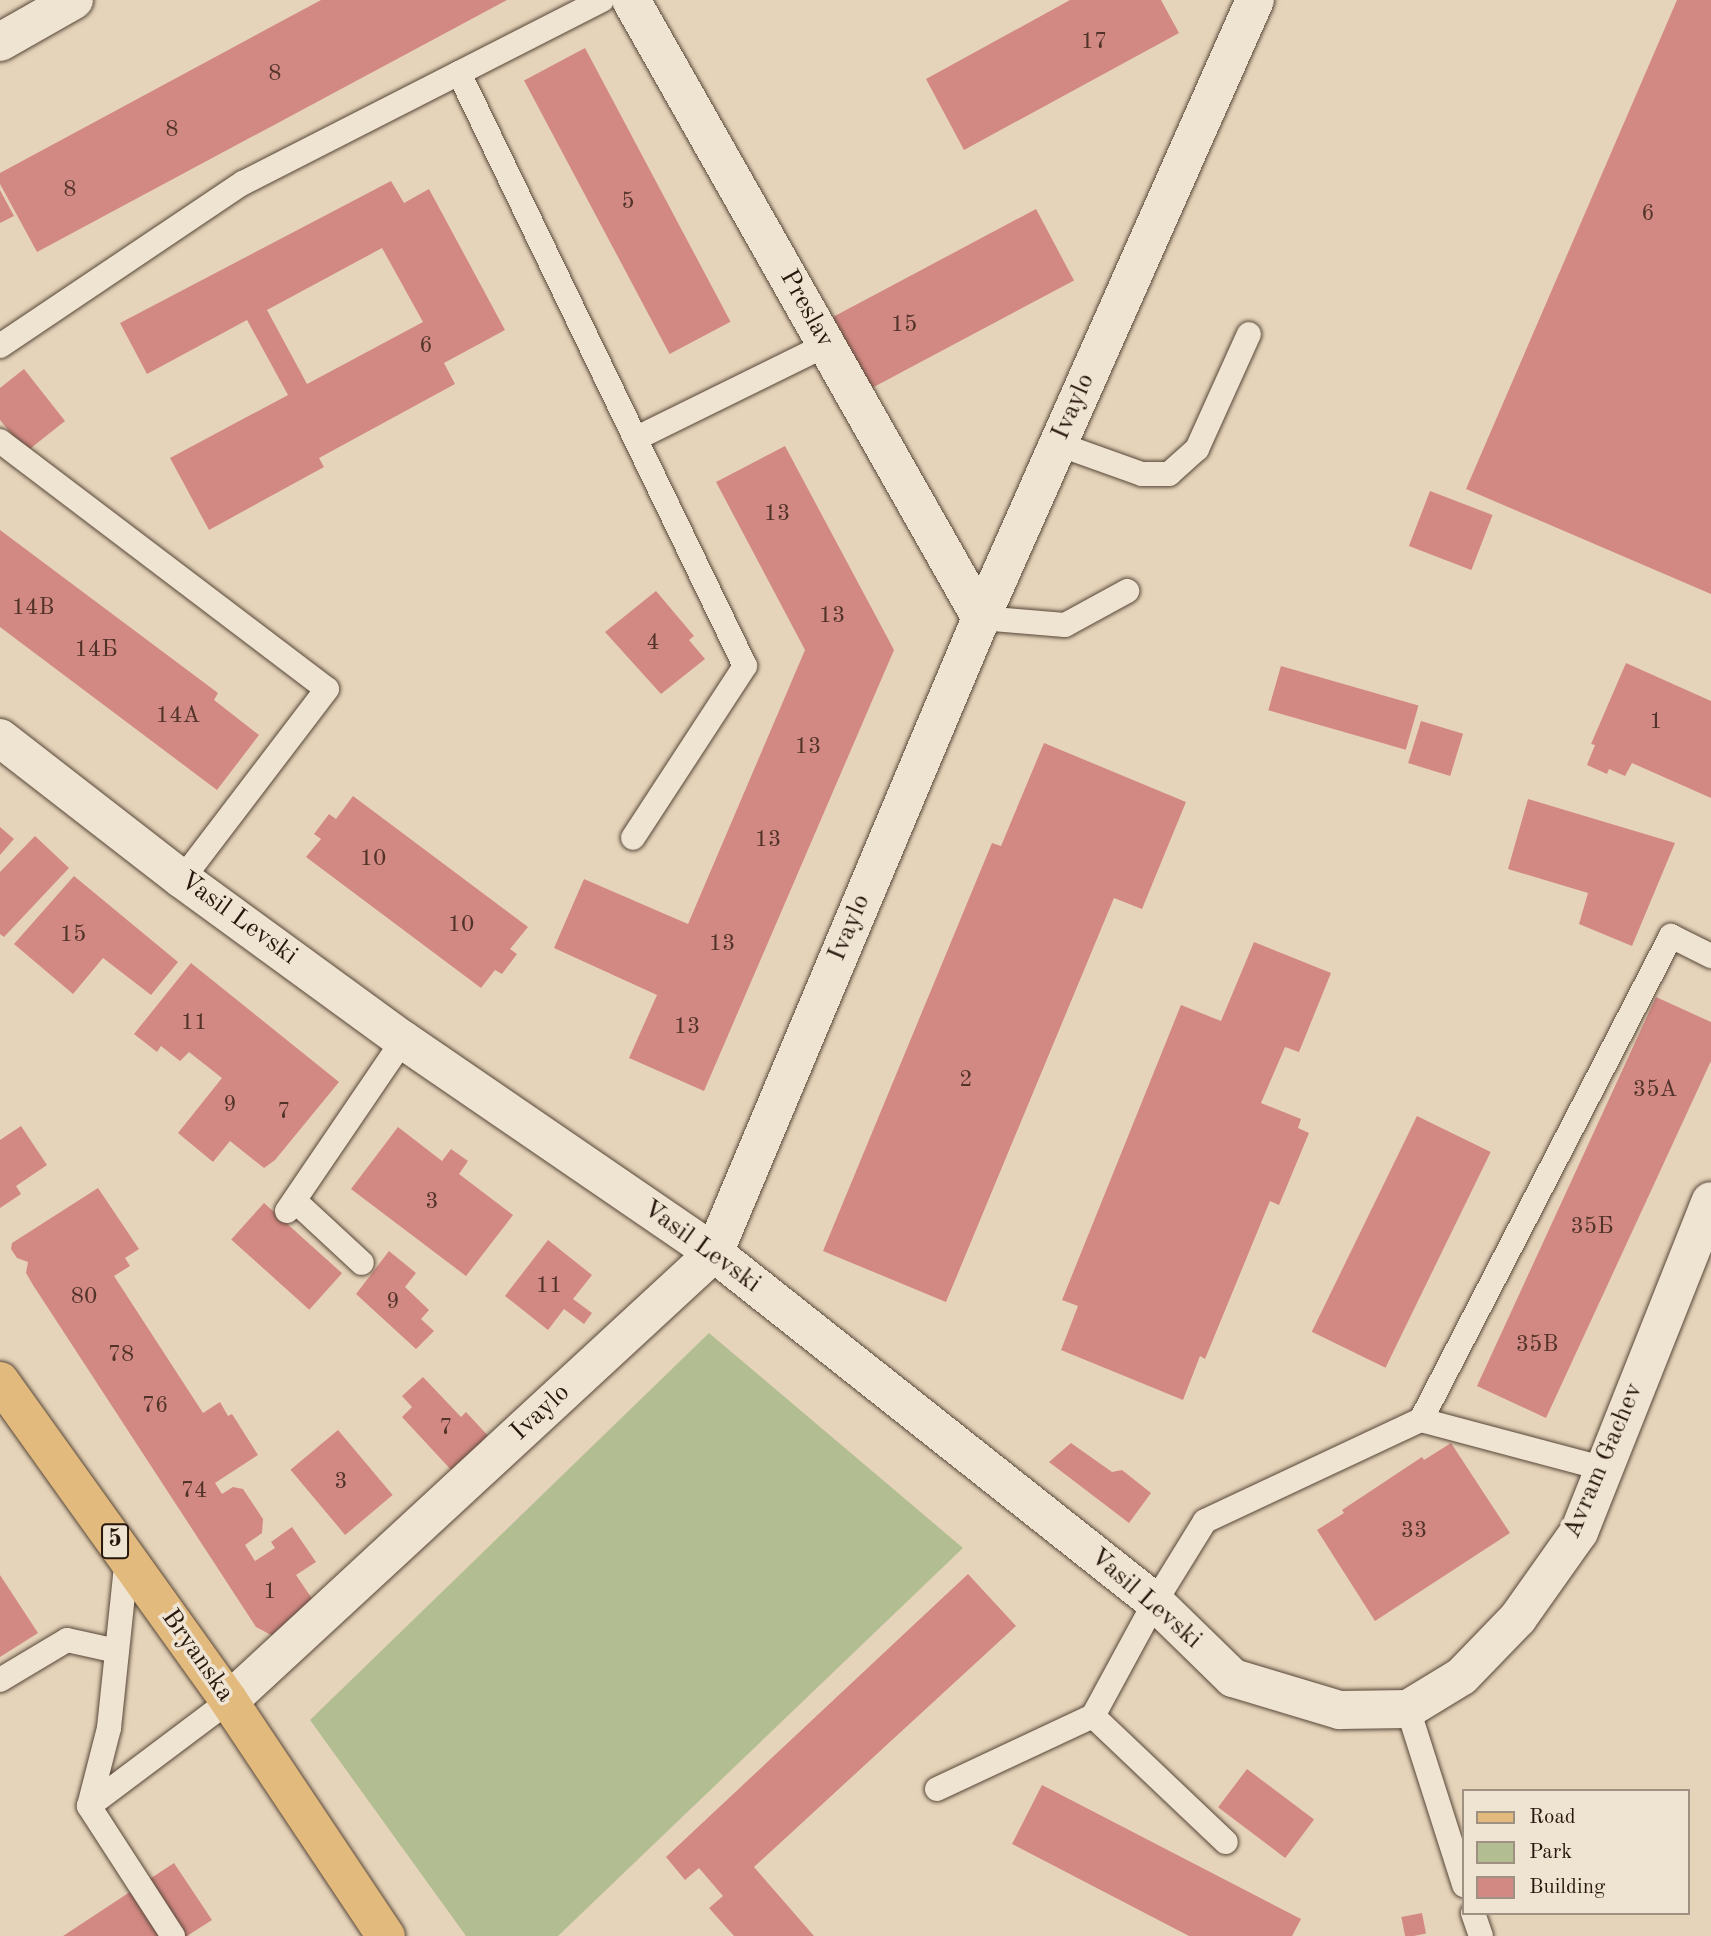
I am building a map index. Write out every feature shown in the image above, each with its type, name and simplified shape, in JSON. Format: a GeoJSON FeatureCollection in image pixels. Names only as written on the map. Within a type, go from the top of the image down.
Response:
{"type":"FeatureCollection","features":[{"type":"Feature","properties":{"kind":"main road","name":"Bryanska"},"geometry":{"type":"LineString","coordinates":[[0,1381],[229,1701],[386,1936]]}},
{"type":"Feature","properties":{"kind":"street","name":"Preslav"},"geometry":{"type":"LineString","coordinates":[[631,0],[981,618]]}},
{"type":"Feature","properties":{"kind":"street","name":"Ivaylo"},"geometry":{"type":"LineString","coordinates":[[229,1701],[714,1253],[981,618],[1255,0]]}},
{"type":"Feature","properties":{"kind":"street"},"geometry":{"type":"LineString","coordinates":[[0,42],[65,2]]}},
{"type":"Feature","properties":{"kind":"street","name":"Vasil Levski"},"geometry":{"type":"LineString","coordinates":[[0,738],[182,878],[403,1040],[714,1253],[1155,1602],[1233,1678],[1340,1710],[1408,1709]]}},
{"type":"Feature","properties":{"kind":"street","name":"Avram Gachev"},"geometry":{"type":"LineString","coordinates":[[1408,1709],[1462,1676],[1518,1618],[1579,1532],[1602,1468],[1711,1201]]}},
{"type":"Feature","properties":{"kind":"lane"},"geometry":{"type":"LineString","coordinates":[[0,346],[243,183],[602,0]]}},
{"type":"Feature","properties":{"kind":"lane"},"geometry":{"type":"LineString","coordinates":[[459,74],[745,666],[633,838]]}},
{"type":"Feature","properties":{"kind":"lane"},"geometry":{"type":"LineString","coordinates":[[1058,443],[1142,474],[1169,474],[1197,449],[1249,334]]}},
{"type":"Feature","properties":{"kind":"lane"},"geometry":{"type":"LineString","coordinates":[[637,439],[826,345]]}},
{"type":"Feature","properties":{"kind":"lane"},"geometry":{"type":"LineString","coordinates":[[0,442],[327,689],[182,878]]}},
{"type":"Feature","properties":{"kind":"lane"},"geometry":{"type":"LineString","coordinates":[[981,618],[1065,625],[1127,591]]}},
{"type":"Feature","properties":{"kind":"lane"},"geometry":{"type":"LineString","coordinates":[[937,1788],[1093,1716],[1155,1602],[1205,1521],[1421,1420],[1671,936],[1711,956]]}},
{"type":"Feature","properties":{"kind":"lane"},"geometry":{"type":"LineString","coordinates":[[362,1263],[291,1206],[403,1040]]}},
{"type":"Feature","properties":{"kind":"lane"},"geometry":{"type":"LineString","coordinates":[[1421,1420],[1602,1468]]}},
{"type":"Feature","properties":{"kind":"lane"},"geometry":{"type":"LineString","coordinates":[[127,1556],[109,1728],[89,1806],[173,1936]]}},
{"type":"Feature","properties":{"kind":"lane"},"geometry":{"type":"LineString","coordinates":[[0,1680],[68,1640],[117,1651]]}},
{"type":"Feature","properties":{"kind":"lane"},"geometry":{"type":"LineString","coordinates":[[89,1806],[229,1701]]}},
{"type":"Feature","properties":{"kind":"lane"},"geometry":{"type":"LineString","coordinates":[[1408,1709],[1462,1879]]}},
{"type":"Feature","properties":{"kind":"lane"},"geometry":{"type":"LineString","coordinates":[[1093,1716],[1227,1842]]}},
{"type":"Feature","properties":{"kind":"lane"},"geometry":{"type":"LineString","coordinates":[[1474,1915],[1480,1936]]}},
{"type":"Feature","properties":{"kind":"green space"},"geometry":{"type":"Polygon","coordinates":[[[709,1333],[963,1548],[558,1936],[466,1936],[310,1720],[709,1333]]]}},
{"type":"Feature","properties":{"kind":"building"},"geometry":{"type":"Polygon","coordinates":[[[321,0],[507,0],[37,252],[0,184],[0,173],[321,0]]]}},
{"type":"Feature","properties":{"kind":"building"},"geometry":{"type":"Polygon","coordinates":[[[1070,0],[1161,0],[1179,33],[964,150],[926,79],[1070,0]]]}},
{"type":"Feature","properties":{"kind":"building"},"geometry":{"type":"Polygon","coordinates":[[[1677,0],[1711,0],[1711,594],[1466,489],[1677,0]]]}},
{"type":"Feature","properties":{"kind":"building"},"geometry":{"type":"Polygon","coordinates":[[[585,48],[731,322],[670,354],[524,80],[585,48]]]}},
{"type":"Feature","properties":{"kind":"building"},"geometry":{"type":"Polygon","coordinates":[[[391,181],[404,203],[429,189],[505,330],[444,363],[455,384],[319,458],[324,467],[209,530],[170,458],[288,395],[247,320],[147,374],[120,323],[391,181]],[[382,248],[267,310],[307,384],[423,322],[382,248]]]}},
{"type":"Feature","properties":{"kind":"building"},"geometry":{"type":"Polygon","coordinates":[[[0,190],[14,216],[0,223],[0,190]]]}},
{"type":"Feature","properties":{"kind":"building"},"geometry":{"type":"Polygon","coordinates":[[[1036,209],[1074,281],[871,388],[833,317],[1036,209]]]}},
{"type":"Feature","properties":{"kind":"building"},"geometry":{"type":"Polygon","coordinates":[[[24,369],[65,421],[26,452],[0,420],[0,388],[24,369]]]}},
{"type":"Feature","properties":{"kind":"building"},"geometry":{"type":"Polygon","coordinates":[[[785,446],[894,650],[704,1091],[629,1058],[657,995],[554,948],[584,879],[688,924],[805,650],[716,482],[785,446]]]}},
{"type":"Feature","properties":{"kind":"building"},"geometry":{"type":"Polygon","coordinates":[[[1430,491],[1493,515],[1471,570],[1409,546],[1430,491]]]}},
{"type":"Feature","properties":{"kind":"building"},"geometry":{"type":"Polygon","coordinates":[[[0,530],[218,693],[214,700],[259,735],[217,790],[0,627],[0,530]]]}},
{"type":"Feature","properties":{"kind":"building"},"geometry":{"type":"Polygon","coordinates":[[[656,591],[694,636],[689,640],[705,659],[661,694],[605,632],[656,591]]]}},
{"type":"Feature","properties":{"kind":"building"},"geometry":{"type":"Polygon","coordinates":[[[1626,663],[1711,701],[1711,798],[1632,763],[1625,776],[1609,769],[1607,774],[1587,765],[1595,745],[1591,744],[1626,663]]]}},
{"type":"Feature","properties":{"kind":"building"},"geometry":{"type":"Polygon","coordinates":[[[1281,666],[1418,705],[1406,750],[1268,710],[1281,666]]]}},
{"type":"Feature","properties":{"kind":"building"},"geometry":{"type":"Polygon","coordinates":[[[1421,721],[1463,734],[1450,776],[1408,763],[1421,721]]]}},
{"type":"Feature","properties":{"kind":"building"},"geometry":{"type":"Polygon","coordinates":[[[1044,743],[1186,802],[1142,909],[1114,898],[946,1302],[823,1251],[992,843],[1001,846],[1044,743]]]}},
{"type":"Feature","properties":{"kind":"building"},"geometry":{"type":"Polygon","coordinates":[[[353,796],[528,927],[510,949],[517,954],[502,974],[495,970],[481,988],[306,857],[321,839],[314,834],[329,814],[336,819],[353,796]]]}},
{"type":"Feature","properties":{"kind":"building"},"geometry":{"type":"Polygon","coordinates":[[[1528,799],[1675,843],[1632,946],[1579,924],[1588,893],[1508,869],[1528,799]]]}},
{"type":"Feature","properties":{"kind":"building"},"geometry":{"type":"Polygon","coordinates":[[[0,827],[14,839],[0,855],[0,827]]]}},
{"type":"Feature","properties":{"kind":"building"},"geometry":{"type":"Polygon","coordinates":[[[35,836],[69,868],[4,937],[0,934],[0,872],[35,836]]]}},
{"type":"Feature","properties":{"kind":"building"},"geometry":{"type":"Polygon","coordinates":[[[74,876],[178,962],[151,995],[103,958],[73,994],[14,944],[74,876]]]}},
{"type":"Feature","properties":{"kind":"building"},"geometry":{"type":"Polygon","coordinates":[[[1254,942],[1331,973],[1299,1052],[1285,1047],[1261,1103],[1301,1119],[1298,1128],[1309,1133],[1279,1205],[1270,1201],[1205,1359],[1200,1356],[1183,1400],[1061,1350],[1078,1306],[1062,1300],[1181,1005],[1221,1021],[1254,942]]]}},
{"type":"Feature","properties":{"kind":"building"},"geometry":{"type":"Polygon","coordinates":[[[191,963],[339,1082],[275,1160],[264,1168],[230,1141],[213,1162],[178,1133],[222,1078],[189,1052],[180,1061],[161,1046],[157,1052],[134,1034],[191,963]]]}},
{"type":"Feature","properties":{"kind":"building"},"geometry":{"type":"Polygon","coordinates":[[[1656,997],[1711,1022],[1711,1061],[1546,1418],[1477,1386],[1656,997]]]}},
{"type":"Feature","properties":{"kind":"building"},"geometry":{"type":"Polygon","coordinates":[[[1417,1116],[1491,1152],[1385,1368],[1312,1332],[1417,1116]]]}},
{"type":"Feature","properties":{"kind":"building"},"geometry":{"type":"Polygon","coordinates":[[[21,1126],[47,1165],[16,1186],[21,1194],[0,1208],[0,1140],[21,1126]]]}},
{"type":"Feature","properties":{"kind":"building"},"geometry":{"type":"Polygon","coordinates":[[[398,1127],[442,1161],[451,1149],[468,1161],[459,1174],[513,1215],[466,1276],[351,1189],[398,1127]]]}},
{"type":"Feature","properties":{"kind":"building"},"geometry":{"type":"Polygon","coordinates":[[[98,1188],[139,1249],[125,1258],[130,1266],[114,1276],[203,1413],[220,1402],[228,1416],[232,1414],[258,1455],[215,1483],[222,1494],[233,1487],[243,1489],[263,1519],[262,1533],[245,1545],[255,1561],[275,1548],[271,1542],[292,1527],[316,1562],[296,1575],[315,1603],[273,1636],[256,1627],[33,1285],[26,1273],[28,1262],[17,1258],[11,1249],[12,1243],[98,1188]]]}},
{"type":"Feature","properties":{"kind":"building"},"geometry":{"type":"Polygon","coordinates":[[[264,1203],[342,1273],[309,1310],[231,1239],[264,1203]]]}},
{"type":"Feature","properties":{"kind":"building"},"geometry":{"type":"Polygon","coordinates":[[[548,1240],[592,1275],[573,1299],[592,1313],[584,1324],[564,1309],[548,1330],[505,1296],[548,1240]]]}},
{"type":"Feature","properties":{"kind":"building"},"geometry":{"type":"Polygon","coordinates":[[[389,1251],[416,1273],[405,1287],[429,1310],[421,1319],[434,1331],[416,1349],[356,1294],[389,1251]]]}},
{"type":"Feature","properties":{"kind":"building"},"geometry":{"type":"Polygon","coordinates":[[[423,1377],[461,1417],[466,1412],[491,1439],[454,1473],[402,1417],[412,1407],[402,1396],[423,1377]]]}},
{"type":"Feature","properties":{"kind":"building"},"geometry":{"type":"Polygon","coordinates":[[[338,1430],[393,1495],[345,1535],[291,1470],[338,1430]]]}},
{"type":"Feature","properties":{"kind":"building"},"geometry":{"type":"Polygon","coordinates":[[[1071,1443],[1112,1472],[1122,1470],[1151,1493],[1129,1523],[1049,1462],[1071,1443]]]}},
{"type":"Feature","properties":{"kind":"building"},"geometry":{"type":"Polygon","coordinates":[[[1451,1443],[1510,1533],[1375,1621],[1317,1530],[1344,1513],[1342,1510],[1422,1457],[1424,1460],[1451,1443]]]}},
{"type":"Feature","properties":{"kind":"building"},"geometry":{"type":"Polygon","coordinates":[[[968,1574],[1016,1626],[754,1867],[814,1936],[734,1936],[709,1908],[723,1896],[699,1868],[685,1880],[666,1857],[968,1574]]]}},
{"type":"Feature","properties":{"kind":"building"},"geometry":{"type":"Polygon","coordinates":[[[0,1575],[38,1633],[0,1657],[0,1575]]]}},
{"type":"Feature","properties":{"kind":"building"},"geometry":{"type":"Polygon","coordinates":[[[1247,1769],[1314,1820],[1285,1858],[1218,1807],[1247,1769]]]}},
{"type":"Feature","properties":{"kind":"building"},"geometry":{"type":"Polygon","coordinates":[[[1042,1785],[1301,1919],[1292,1936],[1189,1936],[1012,1844],[1042,1785]]]}},
{"type":"Feature","properties":{"kind":"building"},"geometry":{"type":"Polygon","coordinates":[[[174,1863],[212,1920],[187,1936],[63,1936],[174,1863]]]}},
{"type":"Feature","properties":{"kind":"building"},"geometry":{"type":"Polygon","coordinates":[[[1422,1913],[1426,1934],[1405,1936],[1401,1917],[1422,1913]]]}}]}
